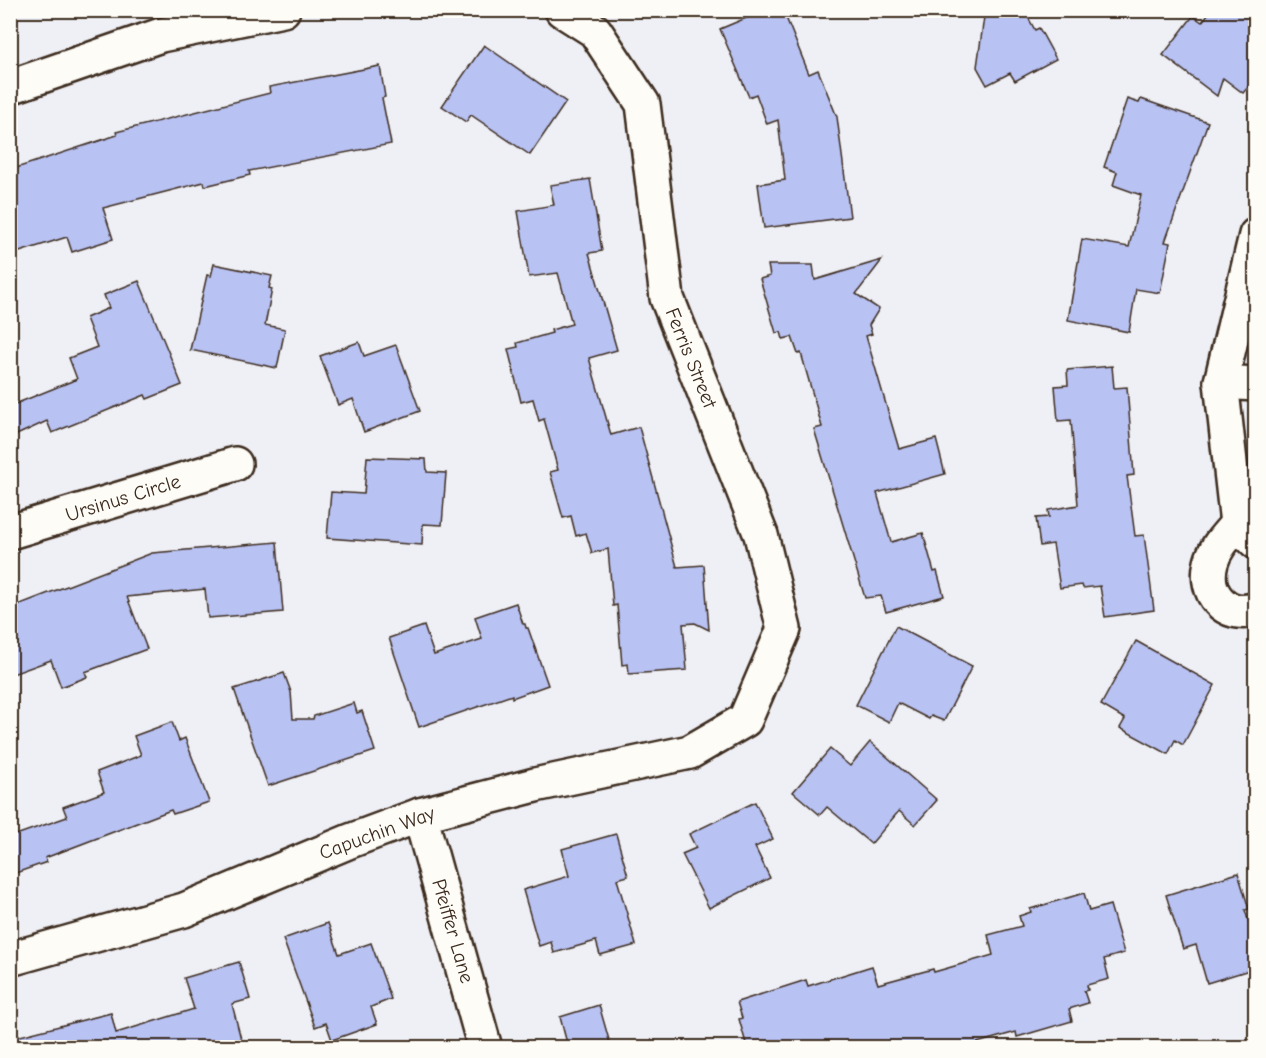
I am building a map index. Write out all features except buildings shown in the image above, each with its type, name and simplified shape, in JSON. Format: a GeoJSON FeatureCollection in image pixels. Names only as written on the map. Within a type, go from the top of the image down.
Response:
{"type":"FeatureCollection","features":[{"type":"Feature","properties":{"kind":"street"},"geometry":{"type":"LineString","coordinates":[[10,87],[161,35],[283,10]]}},
{"type":"Feature","properties":{"kind":"street","name":"Ferris Street"},"geometry":{"type":"LineString","coordinates":[[562,10],[595,31],[643,104],[667,298],[761,535],[784,629],[745,720]]}},
{"type":"Feature","properties":{"kind":"street"},"geometry":{"type":"LineString","coordinates":[[1256,235],[1221,382],[1246,533],[1215,550],[1210,565],[1210,580],[1215,596],[1225,606],[1233,612],[1245,613],[1256,609]]}},
{"type":"Feature","properties":{"kind":"street"},"geometry":{"type":"LineString","coordinates":[[1221,382],[1256,384]]}},
{"type":"Feature","properties":{"kind":"street","name":"Ursinus Circle"},"geometry":{"type":"LineString","coordinates":[[10,532],[235,464]]}},
{"type":"Feature","properties":{"kind":"street","name":"Capuchin Way"},"geometry":{"type":"LineString","coordinates":[[10,960],[184,910],[350,841],[420,815],[535,785],[690,752],[745,720]]}},
{"type":"Feature","properties":{"kind":"street","name":"Pfeiffer Lane"},"geometry":{"type":"LineString","coordinates":[[420,815],[486,1047]]}}]}
